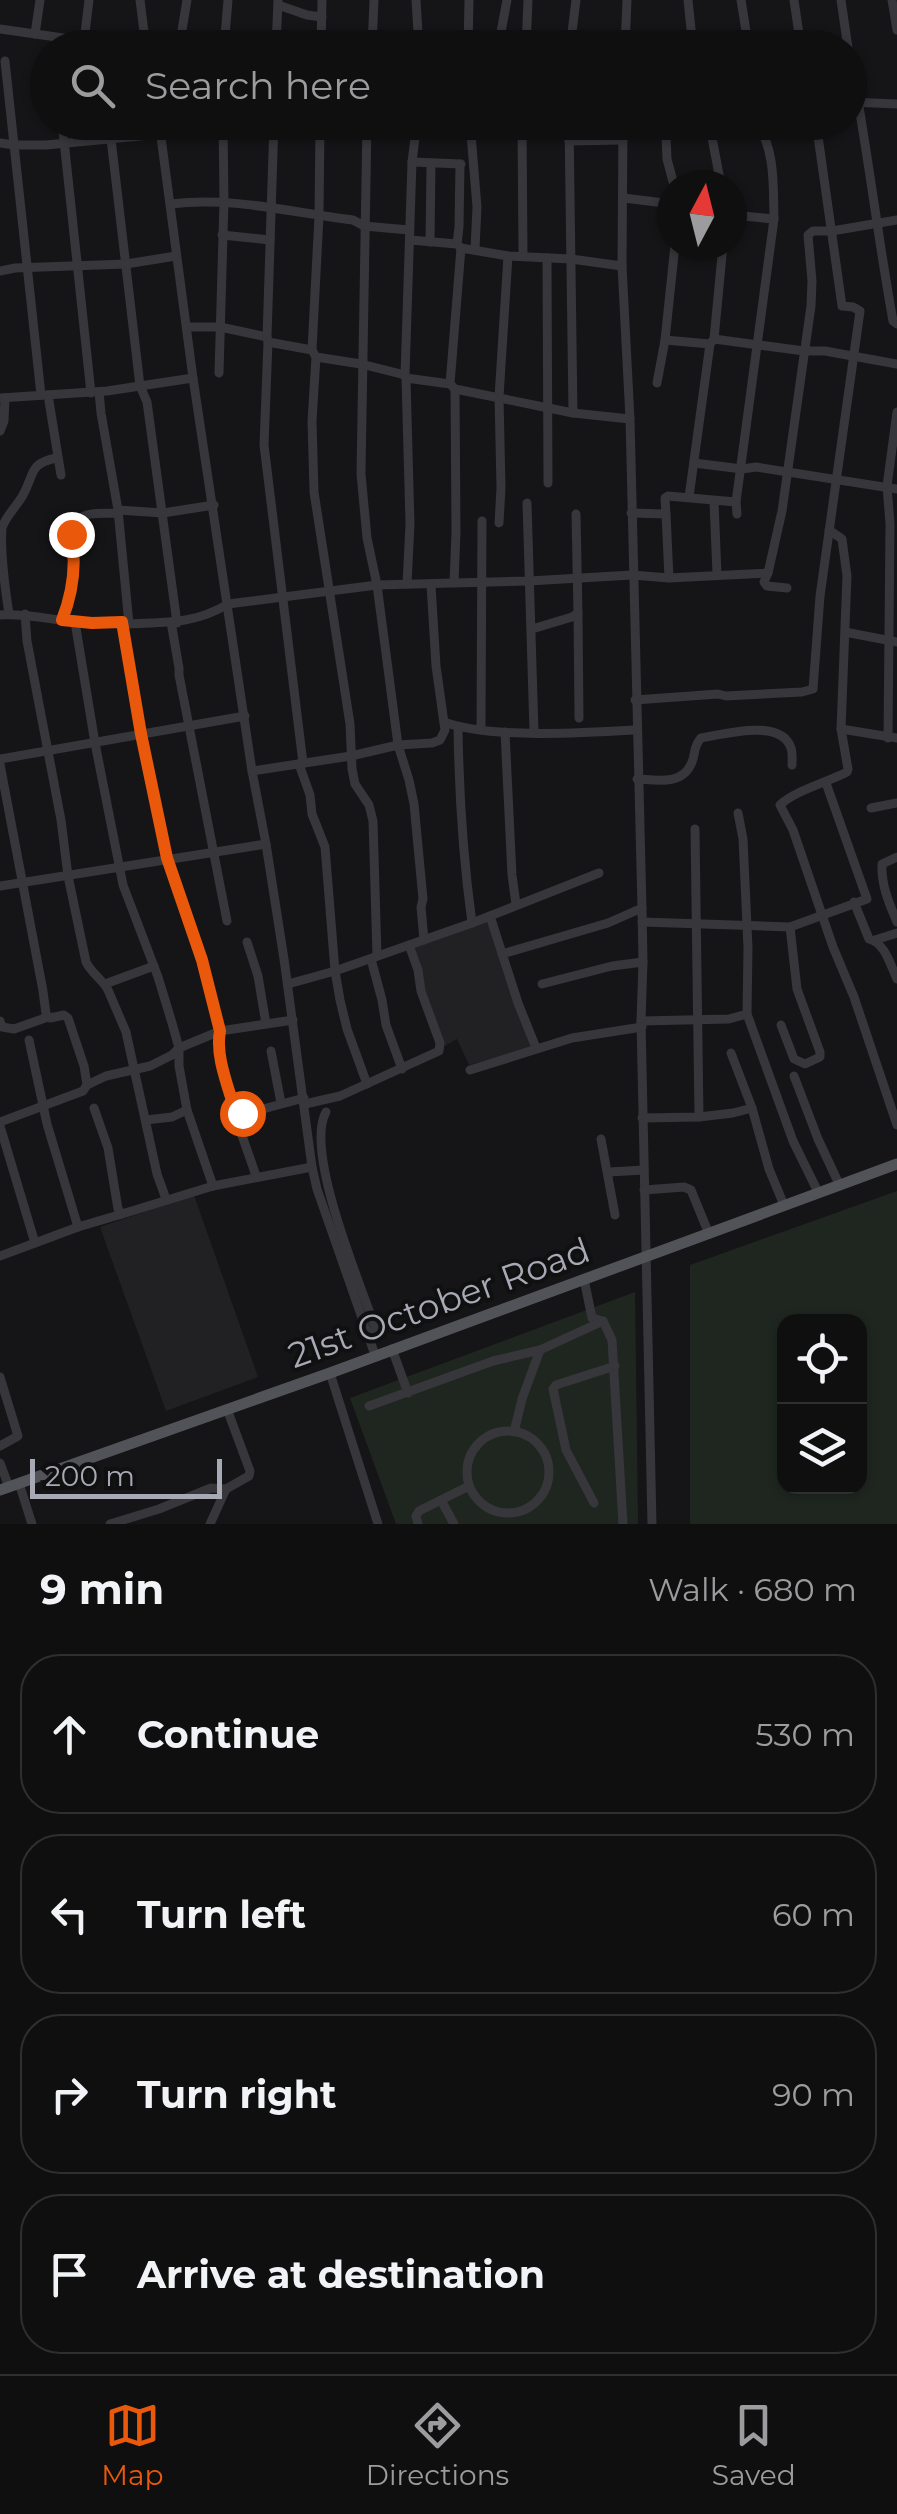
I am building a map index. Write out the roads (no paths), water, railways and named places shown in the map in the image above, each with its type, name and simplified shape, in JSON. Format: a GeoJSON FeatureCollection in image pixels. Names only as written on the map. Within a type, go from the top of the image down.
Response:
{"type":"FeatureCollection","features":[{"type":"Feature","properties":{"kind":"main road","name":"21st October Road"},"geometry":{"type":"LineString","coordinates":[[9,1487],[897,1164]]}},
{"type":"Feature","properties":{"kind":"street"},"geometry":{"type":"LineString","coordinates":[[36,30],[40,0]]}},
{"type":"Feature","properties":{"kind":"street"},"geometry":{"type":"LineString","coordinates":[[85,30],[89,0]]}},
{"type":"Feature","properties":{"kind":"street"},"geometry":{"type":"LineString","coordinates":[[140,0],[144,30]]}},
{"type":"Feature","properties":{"kind":"street"},"geometry":{"type":"LineString","coordinates":[[181,30],[187,0]]}},
{"type":"Feature","properties":{"kind":"street"},"geometry":{"type":"LineString","coordinates":[[226,30],[228,0]]}},
{"type":"Feature","properties":{"kind":"street"},"geometry":{"type":"LineString","coordinates":[[322,0],[322,30]]}},
{"type":"Feature","properties":{"kind":"street"},"geometry":{"type":"LineString","coordinates":[[373,30],[374,0]]}},
{"type":"Feature","properties":{"kind":"street"},"geometry":{"type":"LineString","coordinates":[[416,0],[418,30]]}},
{"type":"Feature","properties":{"kind":"street"},"geometry":{"type":"LineString","coordinates":[[468,30],[469,0]]}},
{"type":"Feature","properties":{"kind":"street"},"geometry":{"type":"LineString","coordinates":[[501,30],[507,0]]}},
{"type":"Feature","properties":{"kind":"street"},"geometry":{"type":"LineString","coordinates":[[527,30],[528,0]]}},
{"type":"Feature","properties":{"kind":"street"},"geometry":{"type":"LineString","coordinates":[[572,30],[576,0]]}},
{"type":"Feature","properties":{"kind":"street"},"geometry":{"type":"LineString","coordinates":[[626,30],[627,0]]}},
{"type":"Feature","properties":{"kind":"street"},"geometry":{"type":"LineString","coordinates":[[688,0],[691,30]]}},
{"type":"Feature","properties":{"kind":"street"},"geometry":{"type":"LineString","coordinates":[[741,0],[746,30]]}},
{"type":"Feature","properties":{"kind":"street"},"geometry":{"type":"LineString","coordinates":[[794,0],[799,30]]}},
{"type":"Feature","properties":{"kind":"street"},"geometry":{"type":"LineString","coordinates":[[841,0],[845,30]]}},
{"type":"Feature","properties":{"kind":"street"},"geometry":{"type":"LineString","coordinates":[[892,0],[897,30]]}},
{"type":"Feature","properties":{"kind":"street"},"geometry":{"type":"LineString","coordinates":[[277,30],[278,2],[302,14],[322,17]]}},
{"type":"Feature","properties":{"kind":"street"},"geometry":{"type":"LineString","coordinates":[[0,29],[30,33]]}},
{"type":"Feature","properties":{"kind":"street"},"geometry":{"type":"LineString","coordinates":[[5,61],[26,267],[60,475]]}},
{"type":"Feature","properties":{"kind":"street"},"geometry":{"type":"LineString","coordinates":[[867,103],[897,104]]}},
{"type":"Feature","properties":{"kind":"street"},"geometry":{"type":"LineString","coordinates":[[0,143],[110,140],[140,386],[147,402],[163,512],[182,690],[228,921]]}},
{"type":"Feature","properties":{"kind":"street"},"geometry":{"type":"LineString","coordinates":[[162,140],[193,378],[288,984],[312,1167],[376,1355]]}},
{"type":"Feature","properties":{"kind":"street"},"geometry":{"type":"LineString","coordinates":[[218,372],[223,140]]}},
{"type":"Feature","properties":{"kind":"street"},"geometry":{"type":"LineString","coordinates":[[274,140],[264,446],[301,764],[312,814],[325,847],[335,972],[348,1029],[367,1084]]}},
{"type":"Feature","properties":{"kind":"street"},"geometry":{"type":"LineString","coordinates":[[320,140],[312,421],[314,492],[350,724],[355,784],[369,805],[373,821],[374,957],[386,1025],[402,1069]]}},
{"type":"Feature","properties":{"kind":"street"},"geometry":{"type":"LineString","coordinates":[[366,140],[361,474],[398,746],[414,804],[424,940]]}},
{"type":"Feature","properties":{"kind":"street"},"geometry":{"type":"LineString","coordinates":[[407,584],[410,524],[405,376],[415,140]]}},
{"type":"Feature","properties":{"kind":"street"},"geometry":{"type":"LineString","coordinates":[[472,140],[478,207],[475,249]]}},
{"type":"Feature","properties":{"kind":"street"},"geometry":{"type":"LineString","coordinates":[[522,140],[522,255]]}},
{"type":"Feature","properties":{"kind":"street"},"geometry":{"type":"LineString","coordinates":[[574,413],[570,141],[623,140],[622,266],[630,419],[642,908],[642,1118],[652,1524]]}},
{"type":"Feature","properties":{"kind":"street"},"geometry":{"type":"LineString","coordinates":[[666,140],[670,170]]}},
{"type":"Feature","properties":{"kind":"street"},"geometry":{"type":"LineString","coordinates":[[712,140],[718,170]]}},
{"type":"Feature","properties":{"kind":"street"},"geometry":{"type":"LineString","coordinates":[[737,514],[774,219],[766,140]]}},
{"type":"Feature","properties":{"kind":"street"},"geometry":{"type":"LineString","coordinates":[[635,700],[813,689],[820,596],[860,311],[842,306],[819,140]]}},
{"type":"Feature","properties":{"kind":"street"},"geometry":{"type":"LineString","coordinates":[[861,140],[897,324]]}},
{"type":"Feature","properties":{"kind":"street"},"geometry":{"type":"LineString","coordinates":[[64,142],[76,267],[117,512],[141,734],[167,858],[202,960],[220,1031],[220,1056],[256,1176]]}},
{"type":"Feature","properties":{"kind":"street"},"geometry":{"type":"LineString","coordinates":[[412,162],[474,165]]}},
{"type":"Feature","properties":{"kind":"street"},"geometry":{"type":"LineString","coordinates":[[430,242],[431,163]]}},
{"type":"Feature","properties":{"kind":"street"},"geometry":{"type":"LineString","coordinates":[[454,582],[453,387],[460,164]]}},
{"type":"Feature","properties":{"kind":"street"},"geometry":{"type":"LineString","coordinates":[[624,198],[657,202]]}},
{"type":"Feature","properties":{"kind":"street"},"geometry":{"type":"LineString","coordinates":[[171,204],[224,201],[353,220],[430,242],[508,256],[622,266]]}},
{"type":"Feature","properties":{"kind":"street"},"geometry":{"type":"LineString","coordinates":[[747,216],[774,219]]}},
{"type":"Feature","properties":{"kind":"street"},"geometry":{"type":"LineString","coordinates":[[787,588],[772,588],[764,582],[782,511],[804,351],[812,280],[808,235],[813,231],[897,220]]}},
{"type":"Feature","properties":{"kind":"street"},"geometry":{"type":"LineString","coordinates":[[222,235],[270,240]]}},
{"type":"Feature","properties":{"kind":"street"},"geometry":{"type":"LineString","coordinates":[[0,271],[126,264],[176,256]]}},
{"type":"Feature","properties":{"kind":"street"},"geometry":{"type":"LineString","coordinates":[[499,523],[499,398],[508,256]]}},
{"type":"Feature","properties":{"kind":"street"},"geometry":{"type":"LineString","coordinates":[[546,258],[548,483]]}},
{"type":"Feature","properties":{"kind":"street"},"geometry":{"type":"LineString","coordinates":[[657,383],[666,340],[674,260]]}},
{"type":"Feature","properties":{"kind":"street"},"geometry":{"type":"LineString","coordinates":[[689,497],[721,260]]}},
{"type":"Feature","properties":{"kind":"street"},"geometry":{"type":"LineString","coordinates":[[187,327],[220,328],[499,398],[630,419]]}},
{"type":"Feature","properties":{"kind":"street"},"geometry":{"type":"LineString","coordinates":[[666,340],[825,351],[897,364]]}},
{"type":"Feature","properties":{"kind":"street"},"geometry":{"type":"LineString","coordinates":[[0,431],[4,421],[3,398],[95,392],[193,378]]}},
{"type":"Feature","properties":{"kind":"street"},"geometry":{"type":"LineString","coordinates":[[841,729],[892,738],[890,524],[897,412]]}},
{"type":"Feature","properties":{"kind":"street"},"geometry":{"type":"LineString","coordinates":[[56,458],[34,466],[25,492],[2,526],[4,615],[25,614],[75,622],[174,623],[208,616],[228,604],[377,585],[632,574],[668,578],[768,573]]}},
{"type":"Feature","properties":{"kind":"street"},"geometry":{"type":"LineString","coordinates":[[694,462],[892,487]]}},
{"type":"Feature","properties":{"kind":"street"},"geometry":{"type":"LineString","coordinates":[[668,578],[666,497],[736,502]]}},
{"type":"Feature","properties":{"kind":"street"},"geometry":{"type":"LineString","coordinates":[[714,502],[716,574]]}},
{"type":"Feature","properties":{"kind":"street"},"geometry":{"type":"LineString","coordinates":[[527,503],[534,732]]}},
{"type":"Feature","properties":{"kind":"street"},"geometry":{"type":"LineString","coordinates":[[62,620],[74,573],[71,534],[76,521],[84,515],[163,512],[214,505]]}},
{"type":"Feature","properties":{"kind":"street"},"geometry":{"type":"LineString","coordinates":[[631,513],[666,514]]}},
{"type":"Feature","properties":{"kind":"street"},"geometry":{"type":"LineString","coordinates":[[576,514],[579,718]]}},
{"type":"Feature","properties":{"kind":"street"},"geometry":{"type":"LineString","coordinates":[[481,730],[482,521]]}},
{"type":"Feature","properties":{"kind":"street"},"geometry":{"type":"LineString","coordinates":[[829,530],[842,539],[847,576],[841,729],[848,770],[780,805],[793,830],[854,996],[897,1126]]}},
{"type":"Feature","properties":{"kind":"street"},"geometry":{"type":"LineString","coordinates":[[252,771],[440,740],[445,730],[436,666],[432,585]]}},
{"type":"Feature","properties":{"kind":"street"},"geometry":{"type":"LineString","coordinates":[[532,629],[578,613]]}},
{"type":"Feature","properties":{"kind":"street"},"geometry":{"type":"LineString","coordinates":[[25,614],[86,962],[104,984],[126,1032],[166,1199]]}},
{"type":"Feature","properties":{"kind":"street"},"geometry":{"type":"LineString","coordinates":[[75,622],[118,866],[179,1048],[187,1110],[213,1186]]}},
{"type":"Feature","properties":{"kind":"street"},"geometry":{"type":"LineString","coordinates":[[845,632],[894,642]]}},
{"type":"Feature","properties":{"kind":"street"},"geometry":{"type":"LineString","coordinates":[[48,1017],[0,761],[245,716]]}},
{"type":"Feature","properties":{"kind":"street"},"geometry":{"type":"LineString","coordinates":[[444,722],[458,728],[505,732],[636,730]]}},
{"type":"Feature","properties":{"kind":"street"},"geometry":{"type":"LineString","coordinates":[[458,728],[462,852],[472,923]]}},
{"type":"Feature","properties":{"kind":"street"},"geometry":{"type":"LineString","coordinates":[[637,779],[676,779],[693,761],[695,744],[701,738],[769,730],[780,733],[791,747],[792,765]]}},
{"type":"Feature","properties":{"kind":"street"},"geometry":{"type":"LineString","coordinates":[[505,732],[516,904]]}},
{"type":"Feature","properties":{"kind":"street"},"geometry":{"type":"LineString","coordinates":[[826,783],[867,899]]}},
{"type":"Feature","properties":{"kind":"street"},"geometry":{"type":"LineString","coordinates":[[871,808],[897,803]]}},
{"type":"Feature","properties":{"kind":"street"},"geometry":{"type":"LineString","coordinates":[[738,813],[743,838],[747,1014],[788,1128],[818,1192]]}},
{"type":"Feature","properties":{"kind":"street"},"geometry":{"type":"LineString","coordinates":[[696,829],[698,1117]]}},
{"type":"Feature","properties":{"kind":"street"},"geometry":{"type":"LineString","coordinates":[[0,886],[266,844]]}},
{"type":"Feature","properties":{"kind":"street"},"geometry":{"type":"LineString","coordinates":[[897,857],[882,864],[884,892],[897,922]]}},
{"type":"Feature","properties":{"kind":"street"},"geometry":{"type":"LineString","coordinates":[[288,984],[335,972],[472,923],[598,873]]}},
{"type":"Feature","properties":{"kind":"street"},"geometry":{"type":"LineString","coordinates":[[642,922],[790,926],[884,892]]}},
{"type":"Feature","properties":{"kind":"street"},"geometry":{"type":"LineString","coordinates":[[854,902],[867,936],[882,946],[897,979]]}},
{"type":"Feature","properties":{"kind":"street"},"geometry":{"type":"LineString","coordinates":[[502,954],[608,924],[642,908]]}},
{"type":"Feature","properties":{"kind":"street"},"geometry":{"type":"LineString","coordinates":[[490,916],[536,1048]]}},
{"type":"Feature","properties":{"kind":"street"},"geometry":{"type":"LineString","coordinates":[[781,1025],[798,1063],[820,1057],[797,989],[790,926]]}},
{"type":"Feature","properties":{"kind":"street"},"geometry":{"type":"LineString","coordinates":[[874,940],[897,933]]}},
{"type":"Feature","properties":{"kind":"street"},"geometry":{"type":"LineString","coordinates":[[248,942],[266,1024]]}},
{"type":"Feature","properties":{"kind":"street"},"geometry":{"type":"LineString","coordinates":[[236,1114],[281,1103],[340,1096],[439,1051],[440,1043],[409,945]]}},
{"type":"Feature","properties":{"kind":"street"},"geometry":{"type":"LineString","coordinates":[[542,984],[643,962]]}},
{"type":"Feature","properties":{"kind":"street"},"geometry":{"type":"LineString","coordinates":[[104,984],[154,966]]}},
{"type":"Feature","properties":{"kind":"street"},"geometry":{"type":"LineString","coordinates":[[0,1020],[2,1027],[14,1028],[64,1014],[84,1066],[87,1085]]}},
{"type":"Feature","properties":{"kind":"street"},"geometry":{"type":"LineString","coordinates":[[470,1070],[572,1038],[641,1024],[728,1019],[747,1014]]}},
{"type":"Feature","properties":{"kind":"street"},"geometry":{"type":"LineString","coordinates":[[34,1243],[0,1124],[83,1091],[106,1076],[150,1066],[179,1048],[220,1031],[293,1020]]}},
{"type":"Feature","properties":{"kind":"street"},"geometry":{"type":"LineString","coordinates":[[30,1040],[43,1106],[78,1227]]}},
{"type":"Feature","properties":{"kind":"street"},"geometry":{"type":"LineString","coordinates":[[271,1051],[281,1103]]}},
{"type":"Feature","properties":{"kind":"street"},"geometry":{"type":"LineString","coordinates":[[731,1053],[784,1205]]}},
{"type":"Feature","properties":{"kind":"street"},"geometry":{"type":"LineString","coordinates":[[794,1076],[839,1184]]}},
{"type":"Feature","properties":{"kind":"street"},"geometry":{"type":"LineString","coordinates":[[94,1108],[108,1148],[122,1214]]}},
{"type":"Feature","properties":{"kind":"street"},"geometry":{"type":"LineString","coordinates":[[642,1118],[698,1117],[752,1108]]}},
{"type":"Feature","properties":{"kind":"street"},"geometry":{"type":"LineString","coordinates":[[146,1120],[172,1117],[187,1110]]}},
{"type":"Feature","properties":{"kind":"street"},"geometry":{"type":"LineString","coordinates":[[326,1112],[320,1129],[323,1160],[343,1236],[375,1327],[374,1333],[368,1334]]}},
{"type":"Feature","properties":{"kind":"street"},"geometry":{"type":"LineString","coordinates":[[601,1139],[615,1214]]}},
{"type":"Feature","properties":{"kind":"street"},"geometry":{"type":"LineString","coordinates":[[0,1256],[166,1199],[256,1176],[312,1167]]}},
{"type":"Feature","properties":{"kind":"street"},"geometry":{"type":"LineString","coordinates":[[609,1172],[644,1170]]}},
{"type":"Feature","properties":{"kind":"street"},"geometry":{"type":"LineString","coordinates":[[644,1190],[690,1190],[709,1234]]}},
{"type":"Feature","properties":{"kind":"street"},"geometry":{"type":"LineString","coordinates":[[584,1279],[592,1318],[603,1321],[612,1340],[623,1524]]}},
{"type":"Feature","properties":{"kind":"street"},"geometry":{"type":"LineString","coordinates":[[370,1406],[493,1360],[540,1350],[603,1321]]}},
{"type":"Feature","properties":{"kind":"street"},"geometry":{"type":"LineString","coordinates":[[392,1349],[408,1392]]}},
{"type":"Feature","properties":{"kind":"street"},"geometry":{"type":"LineString","coordinates":[[514,1432],[540,1350]]}},
{"type":"Feature","properties":{"kind":"street"},"geometry":{"type":"LineString","coordinates":[[594,1503],[566,1450],[554,1386],[614,1366]]}},
{"type":"Feature","properties":{"kind":"street"},"geometry":{"type":"LineString","coordinates":[[330,1372],[378,1524]]}},
{"type":"Feature","properties":{"kind":"street"},"geometry":{"type":"LineString","coordinates":[[0,1377],[18,1436],[0,1446]]}},
{"type":"Feature","properties":{"kind":"street"},"geometry":{"type":"LineString","coordinates":[[110,1524],[211,1488],[226,1489],[249,1476],[227,1409]]}},
{"type":"Feature","properties":{"kind":"street"},"geometry":{"type":"LineString","coordinates":[[514,1432],[538,1444],[545,1455],[549,1476],[546,1487],[533,1505],[524,1510],[491,1510],[474,1496],[469,1486],[469,1458],[486,1437],[514,1432]]}},
{"type":"Feature","properties":{"kind":"street"},"geometry":{"type":"LineString","coordinates":[[545,1455],[566,1450]]}},
{"type":"Feature","properties":{"kind":"street"},"geometry":{"type":"LineString","coordinates":[[0,1463],[9,1487],[32,1524]]}},
{"type":"Feature","properties":{"kind":"street"},"geometry":{"type":"LineString","coordinates":[[418,1524],[417,1513],[469,1486]]}},
{"type":"Feature","properties":{"kind":"street"},"geometry":{"type":"LineString","coordinates":[[210,1524],[226,1489]]}},
{"type":"Feature","properties":{"kind":"street"},"geometry":{"type":"LineString","coordinates":[[442,1502],[454,1524]]}}]}
